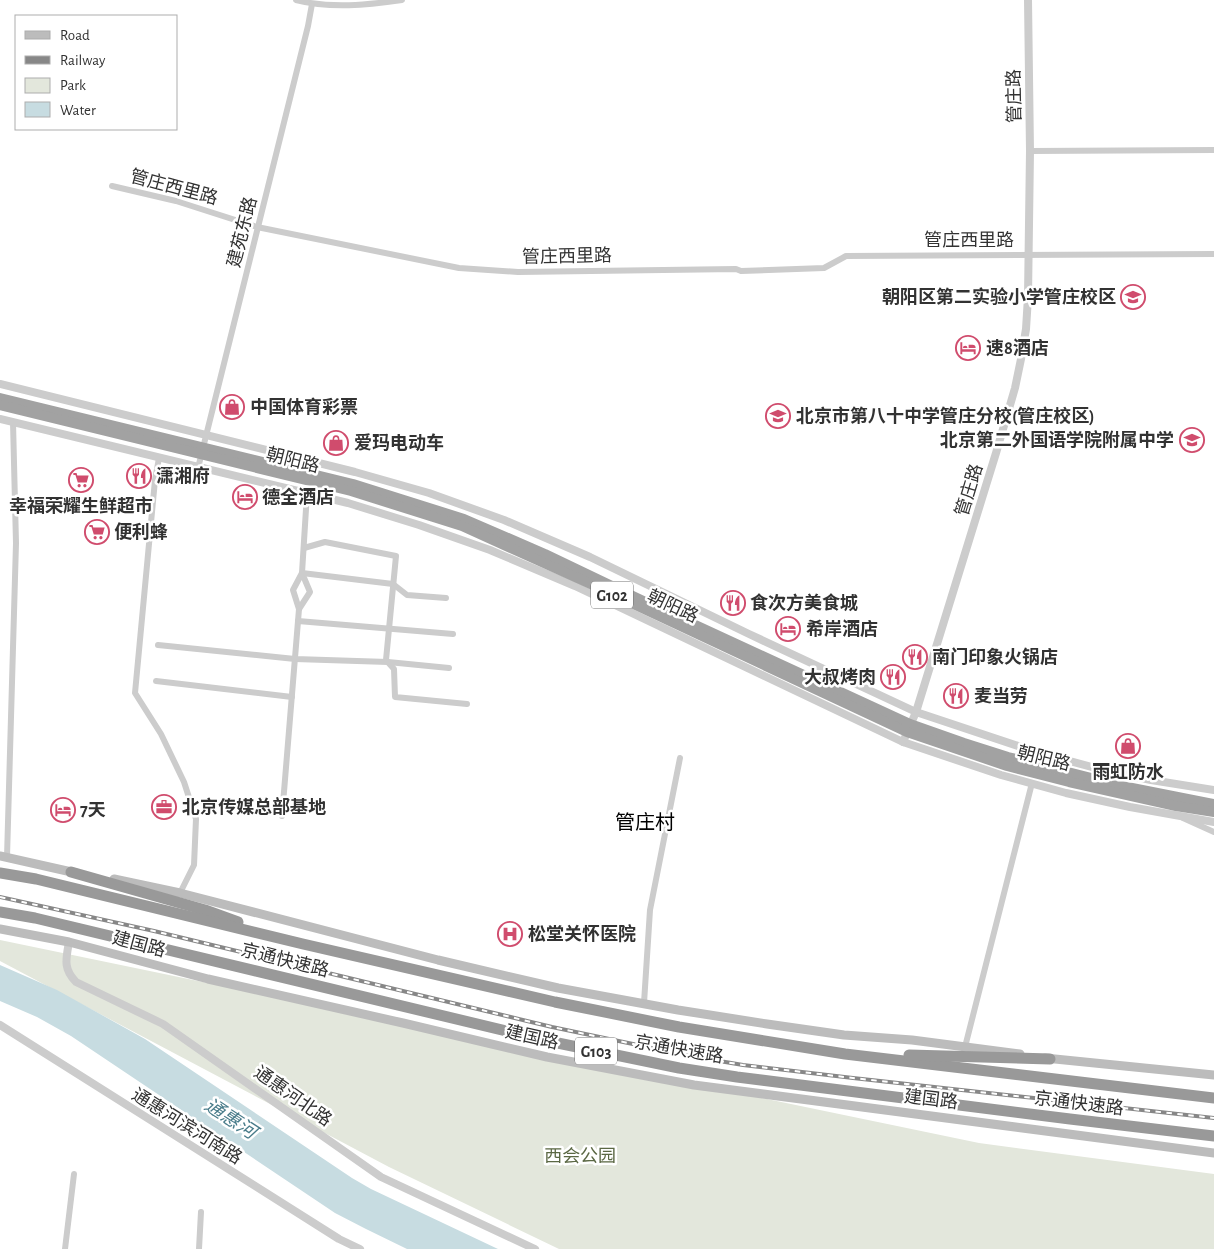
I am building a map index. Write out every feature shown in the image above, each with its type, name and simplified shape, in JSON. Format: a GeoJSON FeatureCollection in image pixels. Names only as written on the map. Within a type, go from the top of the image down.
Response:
{"type":"FeatureCollection","features":[{"type":"Feature","properties":{"kind":"highway","name":"朝阳路"},"geometry":{"type":"LineString","coordinates":[[0,398],[351,491],[462,526],[595,586],[907,733],[1006,766],[1176,806],[1214,812]]}},
{"type":"Feature","properties":{"kind":"highway","name":"朝阳路"},"geometry":{"type":"LineString","coordinates":[[0,405],[203,451]]}},
{"type":"Feature","properties":{"kind":"highway","name":"朝阳路"},"geometry":{"type":"LineString","coordinates":[[907,733],[964,744],[1017,760],[1127,787],[1214,804]]}},
{"type":"Feature","properties":{"kind":"highway"},"geometry":{"type":"LineString","coordinates":[[71,872],[205,910],[303,944]]}},
{"type":"Feature","properties":{"kind":"highway","name":"京通快速路"},"geometry":{"type":"LineString","coordinates":[[0,873],[36,879],[303,944],[555,1002],[679,1027],[845,1054],[1214,1097]]}},
{"type":"Feature","properties":{"kind":"highway","name":"京通快速路"},"geometry":{"type":"LineString","coordinates":[[0,912],[44,920],[548,1041],[679,1068],[835,1090],[1210,1136]]}},
{"type":"Feature","properties":{"kind":"highway"},"geometry":{"type":"LineString","coordinates":[[845,1054],[1050,1059]]}},
{"type":"Feature","properties":{"kind":"main road"},"geometry":{"type":"LineString","coordinates":[[4,856],[71,872],[180,893],[438,960],[558,988],[758,1023],[844,1035],[912,1040],[1050,1059],[1214,1075]]}},
{"type":"Feature","properties":{"kind":"main road","name":"建国路"},"geometry":{"type":"LineString","coordinates":[[0,929],[69,942],[208,979],[547,1057],[694,1085],[1214,1153]]}},
{"type":"Feature","properties":{"kind":"street"},"geometry":{"type":"LineString","coordinates":[[296,0],[312,4],[360,6],[402,0]]}},
{"type":"Feature","properties":{"kind":"street","name":"管庄路"},"geometry":{"type":"LineString","coordinates":[[907,733],[916,712],[996,453],[1015,388],[1026,330],[1030,151],[1028,0]]}},
{"type":"Feature","properties":{"kind":"street","name":"建苑东路"},"geometry":{"type":"LineString","coordinates":[[198,468],[312,4]]}},
{"type":"Feature","properties":{"kind":"street"},"geometry":{"type":"LineString","coordinates":[[1030,151],[1214,150]]}},
{"type":"Feature","properties":{"kind":"street","name":"管庄西里路"},"geometry":{"type":"LineString","coordinates":[[112,186],[176,201],[258,227],[459,268],[518,272],[736,269],[741,271],[824,268],[846,256],[1214,254]]}},
{"type":"Feature","properties":{"kind":"street","name":"朝阳路"},"geometry":{"type":"LineString","coordinates":[[0,384],[355,472],[429,493],[504,520],[590,557],[916,712],[1033,751],[1098,769],[1214,790]]}},
{"type":"Feature","properties":{"kind":"street","name":"朝阳路"},"geometry":{"type":"LineString","coordinates":[[0,419],[348,503],[419,525],[499,554],[575,586],[1001,774],[1066,793],[1214,822]]}},
{"type":"Feature","properties":{"kind":"street"},"geometry":{"type":"LineString","coordinates":[[4,856],[16,543],[13,422]]}},
{"type":"Feature","properties":{"kind":"street"},"geometry":{"type":"LineString","coordinates":[[159,458],[155,480],[135,693],[161,734],[184,782],[196,820],[194,865],[180,893]]}},
{"type":"Feature","properties":{"kind":"street"},"geometry":{"type":"LineString","coordinates":[[282,816],[299,609],[293,590],[302,572],[307,493]]}},
{"type":"Feature","properties":{"kind":"street"},"geometry":{"type":"LineString","coordinates":[[304,548],[325,542],[396,556],[386,660],[394,669],[395,697],[467,704]]}},
{"type":"Feature","properties":{"kind":"street"},"geometry":{"type":"LineString","coordinates":[[302,572],[393,584],[407,595],[446,598]]}},
{"type":"Feature","properties":{"kind":"street"},"geometry":{"type":"LineString","coordinates":[[299,609],[310,592],[302,572]]}},
{"type":"Feature","properties":{"kind":"street"},"geometry":{"type":"LineString","coordinates":[[298,620],[453,634]]}},
{"type":"Feature","properties":{"kind":"street"},"geometry":{"type":"LineString","coordinates":[[158,645],[295,659],[388,662],[448,668]]}},
{"type":"Feature","properties":{"kind":"street"},"geometry":{"type":"LineString","coordinates":[[156,681],[292,698]]}},
{"type":"Feature","properties":{"kind":"street"},"geometry":{"type":"LineString","coordinates":[[644,1003],[650,910],[680,758]]}},
{"type":"Feature","properties":{"kind":"street"},"geometry":{"type":"LineString","coordinates":[[965,1046],[1032,783]]}},
{"type":"Feature","properties":{"kind":"street"},"geometry":{"type":"LineString","coordinates":[[1178,816],[1214,832]]}},
{"type":"Feature","properties":{"kind":"street","name":"通惠河北路"},"geometry":{"type":"LineString","coordinates":[[69,942],[66,965],[69,974],[76,982],[164,1024],[381,1177],[535,1249]]}},
{"type":"Feature","properties":{"kind":"street","name":"通惠河滨河南路"},"geometry":{"type":"LineString","coordinates":[[0,1025],[339,1239],[360,1249]]}},
{"type":"Feature","properties":{"kind":"street"},"geometry":{"type":"LineString","coordinates":[[65,1249],[74,1174]]}},
{"type":"Feature","properties":{"kind":"street"},"geometry":{"type":"LineString","coordinates":[[199,1249],[201,1212]]}},
{"type":"Feature","properties":{"kind":"green space","name":"西会公园"},"geometry":{"type":"Polygon","coordinates":[[[0,940],[979,1143],[1214,1174],[1214,1249],[559,1249],[389,1167],[0,961],[0,940]]]}},
{"type":"Feature","properties":{"kind":"water","name":"通惠河"},"geometry":{"type":"Polygon","coordinates":[[[0,965],[57,990],[145,1039],[371,1189],[498,1249],[407,1249],[335,1213],[71,1036],[37,1017],[0,1001],[0,965]]]}},
{"type":"Feature","properties":{"kind":"railway"},"geometry":{"type":"LineString","coordinates":[[0,897],[154,931],[552,1027],[690,1056],[743,1065],[1214,1118]]}},
{"type":"Feature","properties":{"kind":"place","name":"朝阳区第二实验小学管庄校区"},"geometry":{"type":"Point","coordinates":[1133,297]}},
{"type":"Feature","properties":{"kind":"place","name":"速8酒店"},"geometry":{"type":"Point","coordinates":[968,348]}},
{"type":"Feature","properties":{"kind":"place","name":"中国体育彩票"},"geometry":{"type":"Point","coordinates":[232,407]}},
{"type":"Feature","properties":{"kind":"place","name":"北京市第八十中学管庄分校(管庄校区)"},"geometry":{"type":"Point","coordinates":[778,416]}},
{"type":"Feature","properties":{"kind":"place","name":"北京第二外国语学院附属中学"},"geometry":{"type":"Point","coordinates":[1192,440]}},
{"type":"Feature","properties":{"kind":"place","name":"爱玛电动车"},"geometry":{"type":"Point","coordinates":[336,443]}},
{"type":"Feature","properties":{"kind":"place","name":"潇湘府"},"geometry":{"type":"Point","coordinates":[139,476]}},
{"type":"Feature","properties":{"kind":"place","name":"幸福荣耀生鲜超市"},"geometry":{"type":"Point","coordinates":[81,480]}},
{"type":"Feature","properties":{"kind":"place","name":"德全酒店"},"geometry":{"type":"Point","coordinates":[245,497]}},
{"type":"Feature","properties":{"kind":"place","name":"便利蜂"},"geometry":{"type":"Point","coordinates":[97,532]}},
{"type":"Feature","properties":{"kind":"place","name":"食次方美食城"},"geometry":{"type":"Point","coordinates":[733,603]}},
{"type":"Feature","properties":{"kind":"place","name":"希岸酒店"},"geometry":{"type":"Point","coordinates":[788,629]}},
{"type":"Feature","properties":{"kind":"place","name":"南门印象火锅店"},"geometry":{"type":"Point","coordinates":[915,657]}},
{"type":"Feature","properties":{"kind":"place","name":"大叔烤肉"},"geometry":{"type":"Point","coordinates":[893,677]}},
{"type":"Feature","properties":{"kind":"place","name":"麦当劳"},"geometry":{"type":"Point","coordinates":[956,696]}},
{"type":"Feature","properties":{"kind":"place","name":"雨虹防水"},"geometry":{"type":"Point","coordinates":[1128,746]}},
{"type":"Feature","properties":{"kind":"place","name":"北京传媒总部基地"},"geometry":{"type":"Point","coordinates":[164,807]}},
{"type":"Feature","properties":{"kind":"place","name":"7天"},"geometry":{"type":"Point","coordinates":[63,810]}},
{"type":"Feature","properties":{"kind":"place","name":"松堂关怀医院"},"geometry":{"type":"Point","coordinates":[510,934]}},
{"type":"Feature","properties":{"kind":"district","name":"管庄村"},"geometry":{"type":"Point","coordinates":[645,822]}}]}
